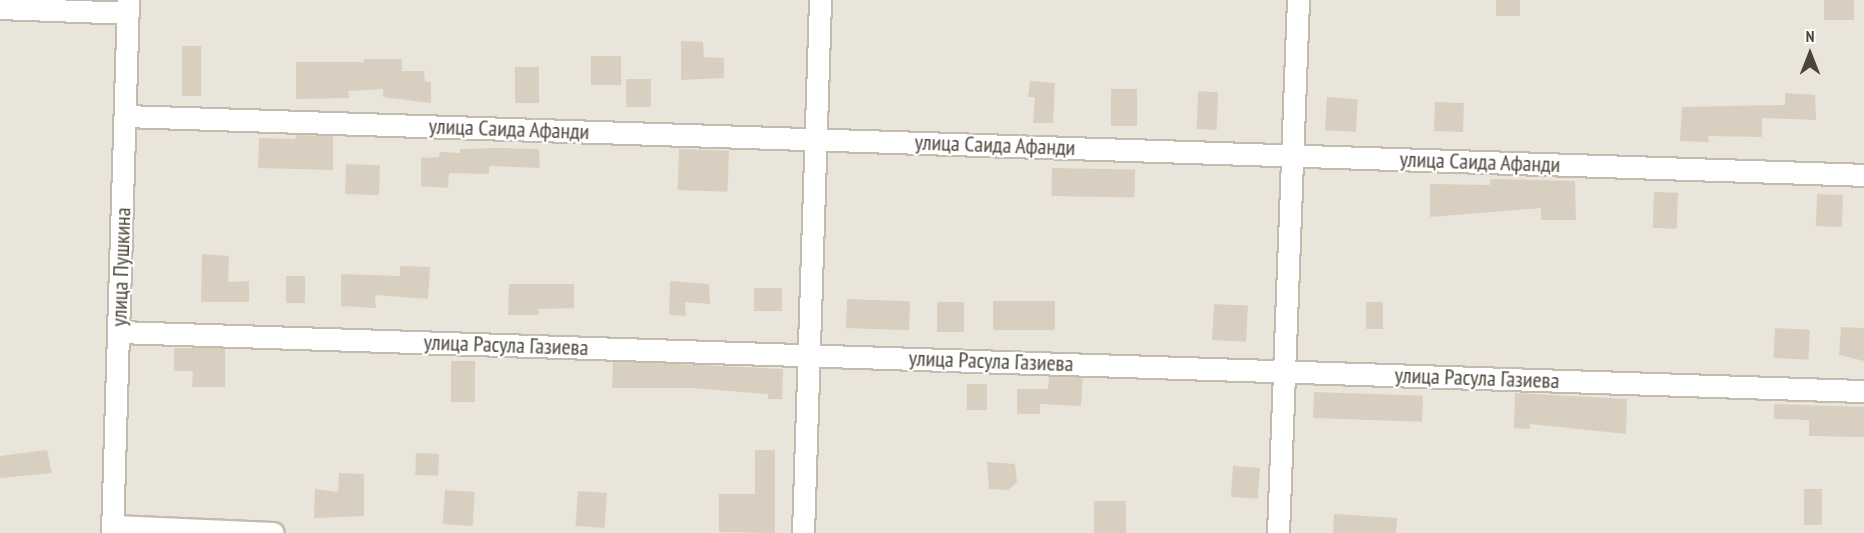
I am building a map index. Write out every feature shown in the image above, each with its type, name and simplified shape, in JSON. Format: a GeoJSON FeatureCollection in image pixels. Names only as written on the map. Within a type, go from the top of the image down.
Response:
{"type":"FeatureCollection","features":[{"type":"Feature","properties":{"kind":"street"},"geometry":{"type":"LineString","coordinates":[[803,533],[820,0]]}},
{"type":"Feature","properties":{"kind":"street"},"geometry":{"type":"LineString","coordinates":[[1278,533],[1298,0]]}},
{"type":"Feature","properties":{"kind":"street"},"geometry":{"type":"LineString","coordinates":[[0,9],[128,7]]}},
{"type":"Feature","properties":{"kind":"street","name":"улица Пушкина"},"geometry":{"type":"LineString","coordinates":[[112,529],[128,7]]}},
{"type":"Feature","properties":{"kind":"street","name":"улица Саида Афанди"},"geometry":{"type":"LineString","coordinates":[[125,116],[1864,175]]}},
{"type":"Feature","properties":{"kind":"street","name":"улица Расула Газиева"},"geometry":{"type":"LineString","coordinates":[[119,332],[1864,391]]}},
{"type":"Feature","properties":{"kind":"street"},"geometry":{"type":"LineString","coordinates":[[112,529],[273,533]]}},
{"type":"Feature","properties":{"kind":"shaded area"},"geometry":{"type":"Polygon","coordinates":[[[0,0],[1864,0],[1864,533],[0,533],[0,0]]]}},
{"type":"Feature","properties":{"kind":"building"},"geometry":{"type":"Polygon","coordinates":[[[1496,0],[1520,0],[1520,16],[1496,16],[1496,0]]]}},
{"type":"Feature","properties":{"kind":"building"},"geometry":{"type":"Polygon","coordinates":[[[1824,0],[1854,0],[1854,20],[1824,20],[1824,0]]]}},
{"type":"Feature","properties":{"kind":"building"},"geometry":{"type":"Polygon","coordinates":[[[681,41],[703,42],[704,57],[724,58],[724,78],[681,80],[681,41]]]}},
{"type":"Feature","properties":{"kind":"building"},"geometry":{"type":"Polygon","coordinates":[[[182,46],[201,46],[201,96],[182,96],[182,46]]]}},
{"type":"Feature","properties":{"kind":"building"},"geometry":{"type":"Polygon","coordinates":[[[591,56],[621,56],[621,85],[591,85],[591,56]]]}},
{"type":"Feature","properties":{"kind":"building"},"geometry":{"type":"Polygon","coordinates":[[[364,59],[402,59],[402,71],[424,71],[425,81],[431,82],[431,103],[383,97],[383,89],[348,91],[349,98],[296,99],[296,62],[364,62],[364,59]]]}},
{"type":"Feature","properties":{"kind":"building"},"geometry":{"type":"Polygon","coordinates":[[[515,67],[539,67],[539,103],[515,103],[515,67]]]}},
{"type":"Feature","properties":{"kind":"building"},"geometry":{"type":"Polygon","coordinates":[[[626,79],[651,79],[651,107],[626,107],[626,79]]]}},
{"type":"Feature","properties":{"kind":"building"},"geometry":{"type":"Polygon","coordinates":[[[1030,81],[1055,83],[1053,123],[1033,123],[1035,97],[1028,97],[1030,81]]]}},
{"type":"Feature","properties":{"kind":"building"},"geometry":{"type":"Polygon","coordinates":[[[1111,89],[1137,89],[1137,126],[1111,126],[1111,89]]]}},
{"type":"Feature","properties":{"kind":"building"},"geometry":{"type":"Polygon","coordinates":[[[1198,91],[1218,92],[1217,130],[1197,129],[1198,91]]]}},
{"type":"Feature","properties":{"kind":"building"},"geometry":{"type":"Polygon","coordinates":[[[1785,93],[1815,95],[1816,120],[1762,118],[1762,137],[1708,136],[1709,142],[1680,141],[1682,107],[1785,105],[1785,93]]]}},
{"type":"Feature","properties":{"kind":"building"},"geometry":{"type":"Polygon","coordinates":[[[1327,97],[1358,99],[1356,132],[1325,130],[1327,97]]]}},
{"type":"Feature","properties":{"kind":"building"},"geometry":{"type":"Polygon","coordinates":[[[1435,102],[1464,103],[1463,132],[1434,131],[1435,102]]]}},
{"type":"Feature","properties":{"kind":"building"},"geometry":{"type":"Polygon","coordinates":[[[296,135],[333,136],[333,170],[258,168],[259,138],[295,139],[296,135]]]}},
{"type":"Feature","properties":{"kind":"building"},"geometry":{"type":"Polygon","coordinates":[[[460,149],[539,149],[540,168],[489,166],[489,174],[449,173],[448,188],[421,186],[421,158],[439,157],[440,152],[460,153],[460,149]]]}},
{"type":"Feature","properties":{"kind":"building"},"geometry":{"type":"Polygon","coordinates":[[[679,149],[729,151],[728,192],[678,190],[679,149]]]}},
{"type":"Feature","properties":{"kind":"building"},"geometry":{"type":"Polygon","coordinates":[[[346,164],[380,165],[379,195],[345,194],[346,164]]]}},
{"type":"Feature","properties":{"kind":"building"},"geometry":{"type":"Polygon","coordinates":[[[1052,168],[1135,169],[1134,197],[1052,196],[1052,168]]]}},
{"type":"Feature","properties":{"kind":"building"},"geometry":{"type":"Polygon","coordinates":[[[1490,179],[1575,181],[1576,220],[1541,220],[1541,208],[1430,217],[1430,184],[1490,185],[1490,179]]]}},
{"type":"Feature","properties":{"kind":"building"},"geometry":{"type":"Polygon","coordinates":[[[1654,192],[1678,193],[1677,229],[1653,228],[1654,192]]]}},
{"type":"Feature","properties":{"kind":"building"},"geometry":{"type":"Polygon","coordinates":[[[1817,194],[1843,195],[1842,227],[1816,226],[1817,194]]]}},
{"type":"Feature","properties":{"kind":"building"},"geometry":{"type":"Polygon","coordinates":[[[202,254],[229,256],[228,282],[249,281],[249,302],[201,302],[202,254]]]}},
{"type":"Feature","properties":{"kind":"building"},"geometry":{"type":"Polygon","coordinates":[[[400,266],[430,267],[428,299],[375,295],[376,308],[341,306],[341,274],[400,276],[400,266]]]}},
{"type":"Feature","properties":{"kind":"building"},"geometry":{"type":"Polygon","coordinates":[[[286,276],[305,276],[305,303],[286,303],[286,276]]]}},
{"type":"Feature","properties":{"kind":"building"},"geometry":{"type":"Polygon","coordinates":[[[670,281],[709,284],[710,304],[685,302],[686,316],[669,315],[670,281]]]}},
{"type":"Feature","properties":{"kind":"building"},"geometry":{"type":"Polygon","coordinates":[[[509,284],[574,284],[574,308],[539,309],[539,315],[508,315],[509,284]]]}},
{"type":"Feature","properties":{"kind":"building"},"geometry":{"type":"Polygon","coordinates":[[[754,288],[782,288],[782,311],[754,311],[754,288]]]}},
{"type":"Feature","properties":{"kind":"building"},"geometry":{"type":"Polygon","coordinates":[[[847,299],[910,301],[909,330],[846,328],[847,299]]]}},
{"type":"Feature","properties":{"kind":"building"},"geometry":{"type":"Polygon","coordinates":[[[993,301],[1055,301],[1055,330],[993,330],[993,301]]]}},
{"type":"Feature","properties":{"kind":"building"},"geometry":{"type":"Polygon","coordinates":[[[937,302],[964,302],[964,332],[937,332],[937,302]]]}},
{"type":"Feature","properties":{"kind":"building"},"geometry":{"type":"Polygon","coordinates":[[[1366,302],[1383,302],[1383,329],[1366,329],[1366,302]]]}},
{"type":"Feature","properties":{"kind":"building"},"geometry":{"type":"Polygon","coordinates":[[[1214,304],[1248,306],[1246,342],[1212,340],[1214,304]]]}},
{"type":"Feature","properties":{"kind":"building"},"geometry":{"type":"Polygon","coordinates":[[[1841,327],[1864,328],[1864,361],[1839,355],[1841,327]]]}},
{"type":"Feature","properties":{"kind":"building"},"geometry":{"type":"Polygon","coordinates":[[[1775,328],[1810,330],[1808,360],[1773,358],[1775,328]]]}},
{"type":"Feature","properties":{"kind":"building"},"geometry":{"type":"Polygon","coordinates":[[[174,348],[225,348],[225,387],[192,387],[193,371],[174,371],[174,348]]]}},
{"type":"Feature","properties":{"kind":"building"},"geometry":{"type":"Polygon","coordinates":[[[451,361],[475,361],[475,402],[451,402],[451,361]]]}},
{"type":"Feature","properties":{"kind":"building"},"geometry":{"type":"Polygon","coordinates":[[[613,361],[783,369],[782,399],[768,399],[768,394],[692,388],[612,388],[613,361]]]}},
{"type":"Feature","properties":{"kind":"building"},"geometry":{"type":"Polygon","coordinates":[[[1049,376],[1083,377],[1081,406],[1040,404],[1040,414],[1017,414],[1017,389],[1048,389],[1049,376]]]}},
{"type":"Feature","properties":{"kind":"building"},"geometry":{"type":"Polygon","coordinates":[[[967,384],[987,384],[987,410],[967,410],[967,384]]]}},
{"type":"Feature","properties":{"kind":"building"},"geometry":{"type":"Polygon","coordinates":[[[1314,392],[1423,396],[1422,422],[1313,418],[1314,392]]]}},
{"type":"Feature","properties":{"kind":"building"},"geometry":{"type":"Polygon","coordinates":[[[1515,393],[1627,399],[1626,434],[1530,424],[1530,429],[1514,428],[1515,393]]]}},
{"type":"Feature","properties":{"kind":"building"},"geometry":{"type":"Polygon","coordinates":[[[1774,404],[1864,407],[1864,437],[1809,436],[1809,420],[1774,419],[1774,404]]]}},
{"type":"Feature","properties":{"kind":"building"},"geometry":{"type":"Polygon","coordinates":[[[47,450],[52,473],[0,478],[0,456],[47,450]]]}},
{"type":"Feature","properties":{"kind":"building"},"geometry":{"type":"Polygon","coordinates":[[[755,450],[775,450],[775,533],[719,532],[719,494],[755,494],[755,450]]]}},
{"type":"Feature","properties":{"kind":"building"},"geometry":{"type":"Polygon","coordinates":[[[416,453],[439,454],[438,476],[415,475],[416,453]]]}},
{"type":"Feature","properties":{"kind":"building"},"geometry":{"type":"Polygon","coordinates":[[[987,462],[1015,464],[1017,482],[1008,490],[989,489],[987,462]]]}},
{"type":"Feature","properties":{"kind":"building"},"geometry":{"type":"Polygon","coordinates":[[[1233,466],[1260,468],[1258,499],[1231,497],[1233,466]]]}},
{"type":"Feature","properties":{"kind":"building"},"geometry":{"type":"Polygon","coordinates":[[[339,473],[364,474],[364,516],[314,518],[315,489],[338,492],[339,473]]]}},
{"type":"Feature","properties":{"kind":"building"},"geometry":{"type":"Polygon","coordinates":[[[1804,489],[1822,489],[1822,525],[1804,525],[1804,489]]]}},
{"type":"Feature","properties":{"kind":"building"},"geometry":{"type":"Polygon","coordinates":[[[445,490],[475,492],[473,526],[443,524],[445,490]]]}},
{"type":"Feature","properties":{"kind":"building"},"geometry":{"type":"Polygon","coordinates":[[[578,491],[607,493],[604,528],[576,526],[578,491]]]}},
{"type":"Feature","properties":{"kind":"building"},"geometry":{"type":"Polygon","coordinates":[[[1094,501],[1126,501],[1126,533],[1094,533],[1094,501]]]}},
{"type":"Feature","properties":{"kind":"building"},"geometry":{"type":"Polygon","coordinates":[[[1334,514],[1397,518],[1396,533],[1333,533],[1334,514]]]}}]}
